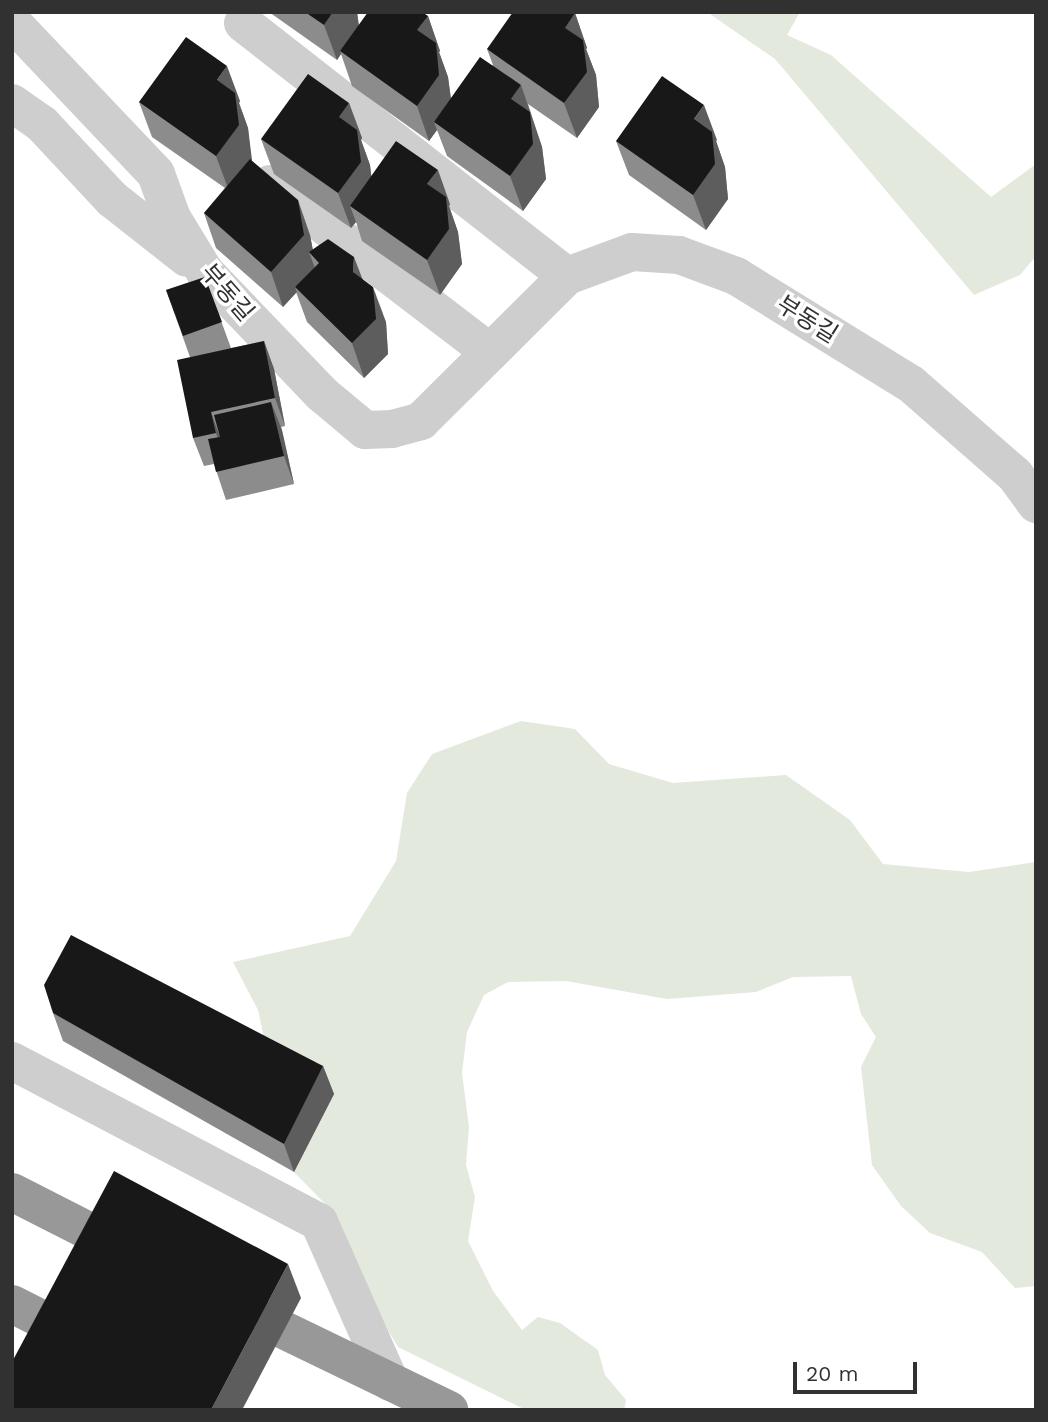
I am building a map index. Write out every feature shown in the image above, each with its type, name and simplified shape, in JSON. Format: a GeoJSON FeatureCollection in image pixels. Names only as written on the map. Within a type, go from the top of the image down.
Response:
{"type":"FeatureCollection","features":[{"type":"Feature","properties":{"kind":"highway"},"geometry":{"type":"LineString","coordinates":[[12,1192],[161,1268]]}},
{"type":"Feature","properties":{"kind":"highway"},"geometry":{"type":"LineString","coordinates":[[198,1287],[449,1410]]}},
{"type":"Feature","properties":{"kind":"highway"},"geometry":{"type":"LineString","coordinates":[[12,1304],[111,1354]]}},
{"type":"Feature","properties":{"kind":"street","name":"부동길"},"geometry":{"type":"LineString","coordinates":[[12,22],[156,174],[172,218],[205,272],[322,394],[365,430],[392,429],[421,421],[567,276],[632,252],[679,255],[736,276],[911,384],[1029,480]]}},
{"type":"Feature","properties":{"kind":"street"},"geometry":{"type":"LineString","coordinates":[[243,23],[567,276]]}},
{"type":"Feature","properties":{"kind":"street"},"geometry":{"type":"LineString","coordinates":[[12,103],[42,124],[112,200],[205,272]]}},
{"type":"Feature","properties":{"kind":"street"},"geometry":{"type":"LineString","coordinates":[[270,184],[490,352]]}},
{"type":"Feature","properties":{"kind":"street"},"geometry":{"type":"LineString","coordinates":[[12,1061],[319,1222],[390,1382]]}},
{"type":"Feature","properties":{"kind":"shaded area"},"geometry":{"type":"Polygon","coordinates":[[[707,12],[800,12],[787,35],[831,55],[991,197],[1036,164],[1036,256],[1020,275],[974,295],[775,59],[707,12]]]}},
{"type":"Feature","properties":{"kind":"shaded area"},"geometry":{"type":"Polygon","coordinates":[[[521,721],[575,729],[609,764],[673,783],[786,775],[850,820],[883,864],[969,872],[1036,862],[1036,1286],[1015,1288],[982,1252],[930,1233],[901,1206],[872,1165],[861,1067],[876,1037],[861,1014],[851,976],[793,977],[756,992],[667,999],[566,981],[508,982],[484,995],[467,1032],[462,1073],[469,1127],[466,1165],[475,1197],[468,1241],[493,1291],[522,1330],[538,1317],[560,1323],[598,1350],[605,1375],[626,1400],[624,1410],[526,1410],[398,1347],[371,1302],[335,1214],[294,1172],[333,1094],[269,1061],[258,1010],[233,962],[350,936],[396,861],[407,793],[432,754],[521,721]]]}},
{"type":"Feature","properties":{"kind":"building"},"geometry":{"type":"Polygon","coordinates":[[[305,12],[333,12],[324,25],[305,12]]]}},
{"type":"Feature","properties":{"kind":"building"},"geometry":{"type":"Polygon","coordinates":[[[368,12],[422,12],[428,16],[417,30],[436,43],[439,75],[417,106],[340,51],[368,12]]]}},
{"type":"Feature","properties":{"kind":"building"},"geometry":{"type":"Polygon","coordinates":[[[513,12],[575,13],[565,28],[583,40],[587,72],[564,103],[487,49],[513,12]]]}},
{"type":"Feature","properties":{"kind":"building"},"geometry":{"type":"Polygon","coordinates":[[[186,37],[227,66],[217,80],[235,93],[239,125],[216,156],[139,102],[186,37]]]}},
{"type":"Feature","properties":{"kind":"building"},"geometry":{"type":"Polygon","coordinates":[[[480,57],[521,85],[511,99],[530,112],[533,144],[510,176],[434,122],[480,57]]]}},
{"type":"Feature","properties":{"kind":"building"},"geometry":{"type":"Polygon","coordinates":[[[308,74],[349,103],[339,117],[357,130],[361,162],[338,193],[261,139],[308,74]]]}},
{"type":"Feature","properties":{"kind":"building"},"geometry":{"type":"Polygon","coordinates":[[[662,76],[704,105],[694,119],[712,132],[715,164],[693,195],[616,141],[662,76]]]}},
{"type":"Feature","properties":{"kind":"building"},"geometry":{"type":"Polygon","coordinates":[[[396,141],[438,170],[427,184],[446,197],[449,229],[427,260],[350,206],[396,141]]]}},
{"type":"Feature","properties":{"kind":"building"},"geometry":{"type":"Polygon","coordinates":[[[250,159],[298,200],[304,235],[271,272],[204,213],[250,159]]]}},
{"type":"Feature","properties":{"kind":"building"},"geometry":{"type":"Polygon","coordinates":[[[328,239],[354,257],[353,272],[373,287],[376,319],[352,343],[295,287],[319,263],[309,252],[328,239]]]}},
{"type":"Feature","properties":{"kind":"building"},"geometry":{"type":"Polygon","coordinates":[[[205,277],[222,322],[183,336],[166,290],[205,277]]]}},
{"type":"Feature","properties":{"kind":"building"},"geometry":{"type":"Polygon","coordinates":[[[264,341],[275,398],[211,412],[216,433],[193,438],[177,360],[264,341]]]}},
{"type":"Feature","properties":{"kind":"building"},"geometry":{"type":"Polygon","coordinates":[[[271,402],[284,456],[216,472],[208,439],[220,437],[214,415],[271,402]]]}},
{"type":"Feature","properties":{"kind":"building"},"geometry":{"type":"Polygon","coordinates":[[[71,935],[323,1066],[284,1144],[53,1013],[44,985],[71,935]]]}},
{"type":"Feature","properties":{"kind":"building"},"geometry":{"type":"Polygon","coordinates":[[[114,1171],[288,1264],[211,1410],[12,1410],[12,1362],[114,1171]]]}}]}
